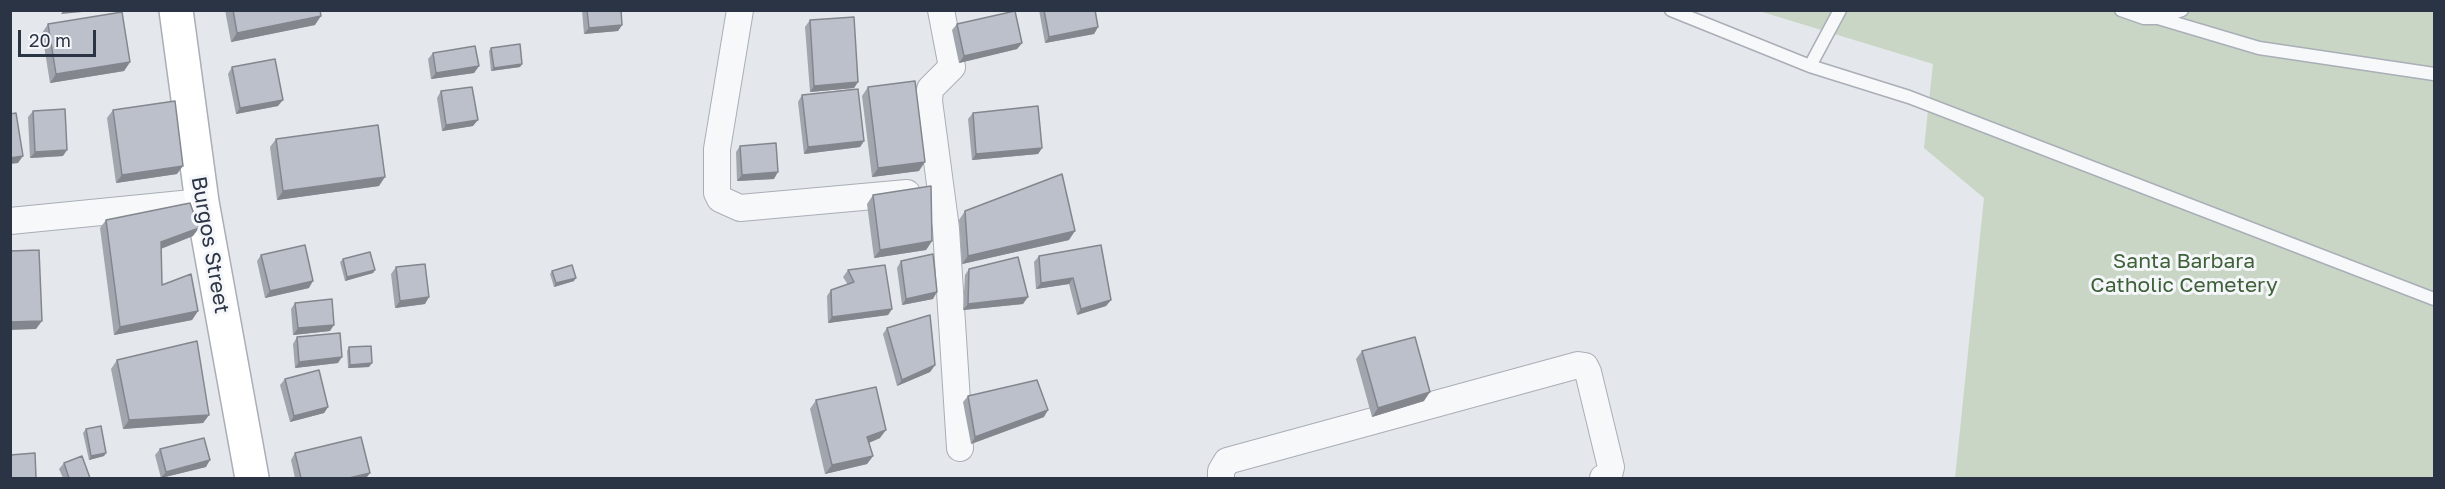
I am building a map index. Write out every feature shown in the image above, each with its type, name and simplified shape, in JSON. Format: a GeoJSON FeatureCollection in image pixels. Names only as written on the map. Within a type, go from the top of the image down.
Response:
{"type":"FeatureCollection","features":[{"type":"Feature","properties":{"kind":"street","name":"Burgos Street"},"geometry":{"type":"LineString","coordinates":[[176,10],[202,202],[252,478]]}},
{"type":"Feature","properties":{"kind":"street"},"geometry":{"type":"LineString","coordinates":[[740,10],[717,149],[717,193],[724,203],[740,208],[940,190]]}},
{"type":"Feature","properties":{"kind":"street"},"geometry":{"type":"LineString","coordinates":[[941,10],[952,60],[951,70],[929,93],[946,229],[960,447]]}},
{"type":"Feature","properties":{"kind":"street"},"geometry":{"type":"LineString","coordinates":[[10,221],[202,202]]}},
{"type":"Feature","properties":{"kind":"street"},"geometry":{"type":"LineString","coordinates":[[1221,478],[1221,471],[1227,461],[1578,365],[1585,366],[1588,372],[1611,467],[1609,475],[1603,478]]}},
{"type":"Feature","properties":{"kind":"lane"},"geometry":{"type":"LineString","coordinates":[[1671,10],[1810,66],[1863,82],[2434,299]]}},
{"type":"Feature","properties":{"kind":"lane"},"geometry":{"type":"LineString","coordinates":[[1810,66],[1839,10]]}},
{"type":"Feature","properties":{"kind":"lane"},"geometry":{"type":"LineString","coordinates":[[2121,10],[2144,18],[2158,18],[2259,48],[2434,74]]}},
{"type":"Feature","properties":{"kind":"lane"},"geometry":{"type":"LineString","coordinates":[[2158,18],[2182,10]]}},
{"type":"Feature","properties":{"kind":"green space","name":"Santa Barbara Catholic Cemetery"},"geometry":{"type":"Polygon","coordinates":[[[1759,11],[2434,11],[2434,478],[1955,478],[1984,198],[1924,148],[1933,64],[1759,11]]]}},
{"type":"Feature","properties":{"kind":"building"},"geometry":{"type":"Polygon","coordinates":[[[233,10],[320,10],[321,16],[237,33],[233,10]]]}},
{"type":"Feature","properties":{"kind":"building"},"geometry":{"type":"Polygon","coordinates":[[[587,10],[621,10],[622,25],[589,28],[587,10]]]}},
{"type":"Feature","properties":{"kind":"building"},"geometry":{"type":"Polygon","coordinates":[[[1044,10],[1095,10],[1098,27],[1049,37],[1044,10]]]}},
{"type":"Feature","properties":{"kind":"building"},"geometry":{"type":"Polygon","coordinates":[[[1015,11],[1022,43],[964,56],[957,24],[1015,11]]]}},
{"type":"Feature","properties":{"kind":"building"},"geometry":{"type":"Polygon","coordinates":[[[122,12],[130,62],[56,74],[48,24],[122,12]]]}},
{"type":"Feature","properties":{"kind":"building"},"geometry":{"type":"Polygon","coordinates":[[[854,17],[858,82],[814,86],[810,20],[854,17]]]}},
{"type":"Feature","properties":{"kind":"building"},"geometry":{"type":"Polygon","coordinates":[[[520,44],[522,64],[494,68],[491,48],[520,44]]]}},
{"type":"Feature","properties":{"kind":"building"},"geometry":{"type":"Polygon","coordinates":[[[475,46],[479,66],[436,73],[433,53],[475,46]]]}},
{"type":"Feature","properties":{"kind":"building"},"geometry":{"type":"Polygon","coordinates":[[[275,59],[283,100],[240,108],[232,67],[275,59]]]}},
{"type":"Feature","properties":{"kind":"building"},"geometry":{"type":"Polygon","coordinates":[[[915,81],[925,162],[878,168],[868,87],[915,81]]]}},
{"type":"Feature","properties":{"kind":"building"},"geometry":{"type":"Polygon","coordinates":[[[472,87],[478,120],[446,125],[441,91],[472,87]]]}},
{"type":"Feature","properties":{"kind":"building"},"geometry":{"type":"Polygon","coordinates":[[[858,89],[864,141],[808,147],[802,95],[858,89]]]}},
{"type":"Feature","properties":{"kind":"building"},"geometry":{"type":"Polygon","coordinates":[[[175,101],[183,166],[122,175],[113,110],[175,101]]]}},
{"type":"Feature","properties":{"kind":"building"},"geometry":{"type":"Polygon","coordinates":[[[1038,106],[1042,148],[976,154],[973,113],[1038,106]]]}},
{"type":"Feature","properties":{"kind":"building"},"geometry":{"type":"Polygon","coordinates":[[[65,109],[67,150],[35,152],[33,111],[65,109]]]}},
{"type":"Feature","properties":{"kind":"building"},"geometry":{"type":"Polygon","coordinates":[[[16,113],[23,156],[10,158],[10,114],[16,113]]]}},
{"type":"Feature","properties":{"kind":"building"},"geometry":{"type":"Polygon","coordinates":[[[378,125],[385,177],[283,191],[276,139],[378,125]]]}},
{"type":"Feature","properties":{"kind":"building"},"geometry":{"type":"Polygon","coordinates":[[[776,143],[778,172],[742,175],[740,146],[776,143]]]}},
{"type":"Feature","properties":{"kind":"building"},"geometry":{"type":"Polygon","coordinates":[[[1062,174],[1075,231],[968,256],[965,211],[1062,174]]]}},
{"type":"Feature","properties":{"kind":"building"},"geometry":{"type":"Polygon","coordinates":[[[931,186],[932,241],[880,250],[873,195],[931,186]]]}},
{"type":"Feature","properties":{"kind":"building"},"geometry":{"type":"Polygon","coordinates":[[[190,203],[199,228],[161,242],[162,285],[191,274],[198,311],[120,327],[106,220],[190,203]]]}},
{"type":"Feature","properties":{"kind":"building"},"geometry":{"type":"Polygon","coordinates":[[[305,245],[313,281],[270,291],[261,255],[305,245]]]}},
{"type":"Feature","properties":{"kind":"building"},"geometry":{"type":"Polygon","coordinates":[[[1101,245],[1111,300],[1081,309],[1073,278],[1041,283],[1039,256],[1101,245]]]}},
{"type":"Feature","properties":{"kind":"building"},"geometry":{"type":"Polygon","coordinates":[[[39,250],[42,321],[10,322],[10,251],[39,250]]]}},
{"type":"Feature","properties":{"kind":"building"},"geometry":{"type":"Polygon","coordinates":[[[370,252],[375,270],[347,277],[343,259],[370,252]]]}},
{"type":"Feature","properties":{"kind":"building"},"geometry":{"type":"Polygon","coordinates":[[[933,254],[937,292],[906,299],[901,261],[933,254]]]}},
{"type":"Feature","properties":{"kind":"building"},"geometry":{"type":"Polygon","coordinates":[[[1018,257],[1028,297],[968,304],[969,269],[1018,257]]]}},
{"type":"Feature","properties":{"kind":"building"},"geometry":{"type":"Polygon","coordinates":[[[425,264],[429,297],[400,301],[396,267],[425,264]]]}},
{"type":"Feature","properties":{"kind":"building"},"geometry":{"type":"Polygon","coordinates":[[[572,265],[576,278],[556,283],[552,271],[572,265]]]}},
{"type":"Feature","properties":{"kind":"building"},"geometry":{"type":"Polygon","coordinates":[[[885,265],[892,309],[832,317],[831,290],[854,282],[848,270],[885,265]]]}},
{"type":"Feature","properties":{"kind":"building"},"geometry":{"type":"Polygon","coordinates":[[[332,299],[334,325],[298,328],[295,303],[332,299]]]}},
{"type":"Feature","properties":{"kind":"building"},"geometry":{"type":"Polygon","coordinates":[[[930,315],[935,365],[902,380],[887,328],[930,315]]]}},
{"type":"Feature","properties":{"kind":"building"},"geometry":{"type":"Polygon","coordinates":[[[340,333],[342,357],[299,362],[297,337],[340,333]]]}},
{"type":"Feature","properties":{"kind":"building"},"geometry":{"type":"Polygon","coordinates":[[[1415,337],[1430,392],[1378,408],[1362,351],[1415,337]]]}},
{"type":"Feature","properties":{"kind":"building"},"geometry":{"type":"Polygon","coordinates":[[[197,341],[209,415],[129,420],[117,360],[197,341]]]}},
{"type":"Feature","properties":{"kind":"building"},"geometry":{"type":"Polygon","coordinates":[[[371,346],[372,363],[350,365],[349,347],[371,346]]]}},
{"type":"Feature","properties":{"kind":"building"},"geometry":{"type":"Polygon","coordinates":[[[319,370],[328,407],[294,416],[285,379],[319,370]]]}},
{"type":"Feature","properties":{"kind":"building"},"geometry":{"type":"Polygon","coordinates":[[[1037,380],[1048,410],[975,437],[968,396],[1037,380]]]}},
{"type":"Feature","properties":{"kind":"building"},"geometry":{"type":"Polygon","coordinates":[[[876,387],[886,430],[867,437],[873,456],[832,465],[816,400],[876,387]]]}},
{"type":"Feature","properties":{"kind":"building"},"geometry":{"type":"Polygon","coordinates":[[[101,426],[106,453],[91,456],[86,429],[101,426]]]}},
{"type":"Feature","properties":{"kind":"building"},"geometry":{"type":"Polygon","coordinates":[[[361,437],[370,473],[349,478],[301,478],[295,453],[361,437]]]}},
{"type":"Feature","properties":{"kind":"building"},"geometry":{"type":"Polygon","coordinates":[[[204,438],[210,460],[166,472],[160,449],[204,438]]]}},
{"type":"Feature","properties":{"kind":"building"},"geometry":{"type":"Polygon","coordinates":[[[35,453],[36,478],[10,478],[10,455],[35,453]]]}},
{"type":"Feature","properties":{"kind":"building"},"geometry":{"type":"Polygon","coordinates":[[[82,456],[90,478],[69,478],[64,463],[82,456]]]}}]}
